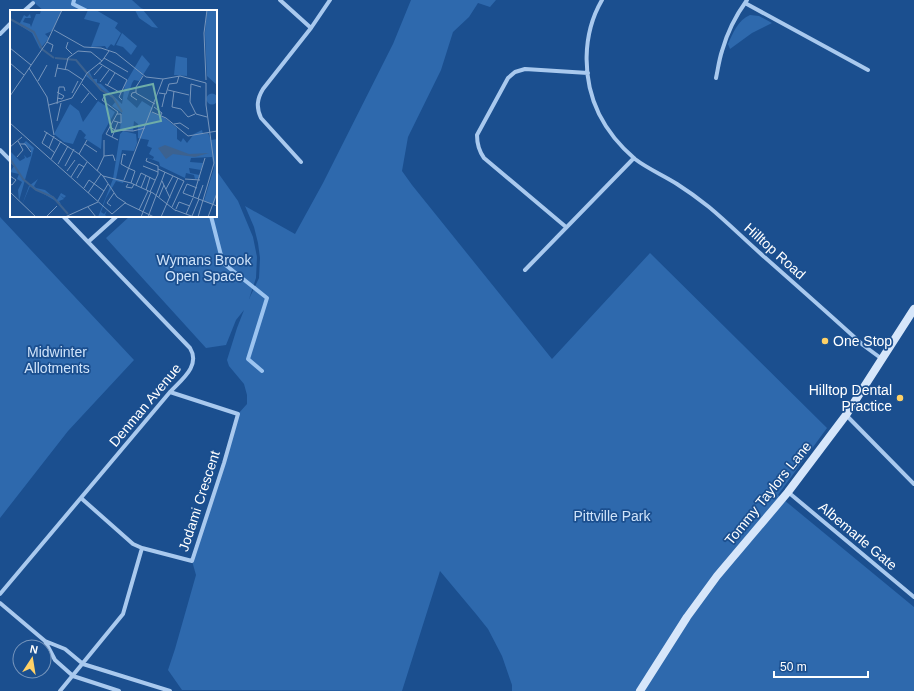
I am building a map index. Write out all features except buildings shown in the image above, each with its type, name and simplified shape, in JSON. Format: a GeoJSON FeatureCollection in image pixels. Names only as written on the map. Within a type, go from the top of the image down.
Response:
{"type":"FeatureCollection","features":[{"type":"Feature","properties":{"kind":"street"},"geometry":{"type":"LineString","coordinates":[[280,0],[311,28]]}},
{"type":"Feature","properties":{"kind":"street"},"geometry":{"type":"LineString","coordinates":[[301,162],[261,118],[257,109],[257,102],[263,89],[311,28],[330,0]]}},
{"type":"Feature","properties":{"kind":"street","name":"Hilltop Road"},"geometry":{"type":"LineString","coordinates":[[602,0],[590,30],[587,59],[588,73],[594,101],[599,114],[615,138],[634,158],[647,168],[677,184],[708,207],[863,345],[882,359]]}},
{"type":"Feature","properties":{"kind":"street"},"geometry":{"type":"LineString","coordinates":[[716,78],[722,50],[728,34],[746,2],[868,70]]}},
{"type":"Feature","properties":{"kind":"street"},"geometry":{"type":"LineString","coordinates":[[25,10],[32,3]]}},
{"type":"Feature","properties":{"kind":"street"},"geometry":{"type":"LineString","coordinates":[[0,34],[10,24]]}},
{"type":"Feature","properties":{"kind":"street"},"geometry":{"type":"LineString","coordinates":[[566,227],[484,158],[478,148],[477,135],[508,78],[515,72],[525,69],[588,73]]}},
{"type":"Feature","properties":{"kind":"street"},"geometry":{"type":"LineString","coordinates":[[0,150],[10,160]]}},
{"type":"Feature","properties":{"kind":"street"},"geometry":{"type":"LineString","coordinates":[[525,270],[634,158]]}},
{"type":"Feature","properties":{"kind":"street","name":"Denman Avenue"},"geometry":{"type":"LineString","coordinates":[[0,594],[191,369],[194,360],[190,348],[64,217]]}},
{"type":"Feature","properties":{"kind":"street"},"geometry":{"type":"LineString","coordinates":[[88,242],[116,217]]}},
{"type":"Feature","properties":{"kind":"street","name":"Tommy Taylors Lane"},"geometry":{"type":"LineString","coordinates":[[640,691],[687,617],[713,582],[788,492],[846,415],[914,309]]}},
{"type":"Feature","properties":{"kind":"street","name":"Jodami Crescent"},"geometry":{"type":"LineString","coordinates":[[81,498],[133,544],[142,548],[192,561],[224,464],[238,414],[170,392]]}},
{"type":"Feature","properties":{"kind":"street"},"geometry":{"type":"LineString","coordinates":[[846,415],[914,484]]}},
{"type":"Feature","properties":{"kind":"street","name":"Albemarle Gate"},"geometry":{"type":"LineString","coordinates":[[788,492],[914,597]]}},
{"type":"Feature","properties":{"kind":"street"},"geometry":{"type":"LineString","coordinates":[[60,691],[123,614],[142,548]]}},
{"type":"Feature","properties":{"kind":"street"},"geometry":{"type":"LineString","coordinates":[[0,603],[43,639]]}},
{"type":"Feature","properties":{"kind":"street"},"geometry":{"type":"LineString","coordinates":[[52,644],[65,649],[83,664],[170,691]]}},
{"type":"Feature","properties":{"kind":"street"},"geometry":{"type":"LineString","coordinates":[[52,654],[55,660],[73,676],[119,691]]}},
{"type":"Feature","properties":{"kind":"green space"},"geometry":{"type":"Polygon","coordinates":[[[31,0],[132,0],[146,10],[43,10],[31,0]]]}},
{"type":"Feature","properties":{"kind":"green space","name":"Pittville Park"},"geometry":{"type":"Polygon","coordinates":[[[411,0],[496,0],[490,7],[478,3],[469,17],[453,32],[441,70],[408,137],[402,171],[552,359],[650,253],[827,428],[778,495],[914,607],[914,691],[512,691],[512,685],[502,656],[488,629],[440,571],[402,691],[182,690],[168,670],[196,575],[192,561],[238,414],[247,404],[247,395],[244,384],[229,366],[227,360],[244,310],[236,320],[226,345],[206,348],[106,238],[129,217],[217,217],[217,171],[238,201],[253,237],[257,257],[256,278],[249,299],[259,278],[260,258],[254,227],[245,206],[295,234],[323,183],[393,44],[411,0]]]}},
{"type":"Feature","properties":{"kind":"green space"},"geometry":{"type":"Polygon","coordinates":[[[750,15],[759,16],[772,23],[752,33],[730,49],[728,44],[736,27],[742,20],[750,15]]]}},
{"type":"Feature","properties":{"kind":"green space","name":"Midwinter Allotments"},"geometry":{"type":"Polygon","coordinates":[[[0,217],[134,360],[68,431],[0,518],[0,217]]]}},
{"type":"Feature","properties":{"kind":"waterway"},"geometry":{"type":"LineString","coordinates":[[74,0],[73,4],[85,10]]}},
{"type":"Feature","properties":{"kind":"waterway"},"geometry":{"type":"LineString","coordinates":[[211,217],[223,263],[267,298],[248,359],[262,371]]}},
{"type":"Feature","properties":{"kind":"place","name":"One Stop"},"geometry":{"type":"Point","coordinates":[825,341]}},
{"type":"Feature","properties":{"kind":"place","name":"Hilltop Dental Practice"},"geometry":{"type":"Point","coordinates":[900,398]}},
{"type":"Feature","properties":{"kind":"park label","name":"Wymans Brook Open Space"},"geometry":{"type":"Point","coordinates":[204,268]}}]}
